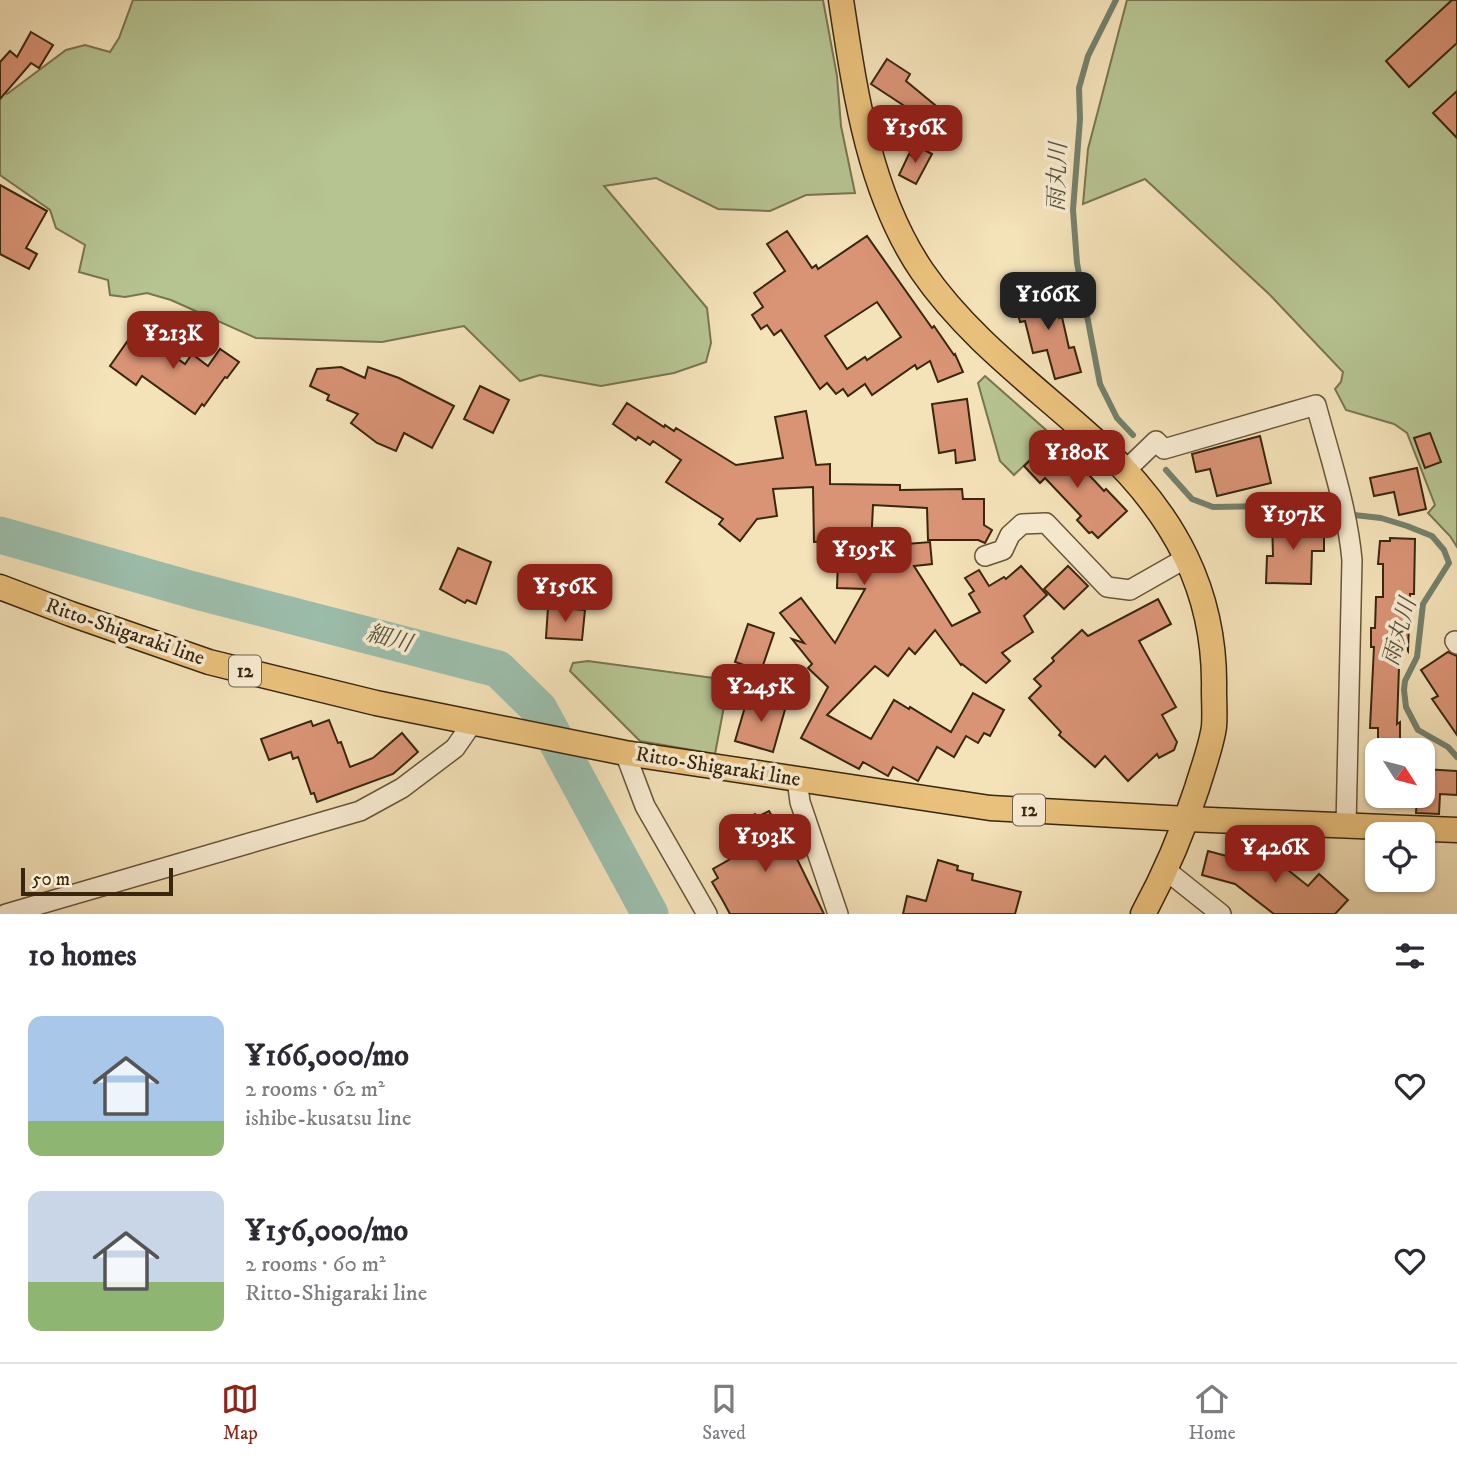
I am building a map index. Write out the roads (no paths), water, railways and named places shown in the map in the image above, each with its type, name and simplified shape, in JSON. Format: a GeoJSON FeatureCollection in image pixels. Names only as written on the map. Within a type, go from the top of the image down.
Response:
{"type":"FeatureCollection","features":[{"type":"Feature","properties":{"kind":"main road"},"geometry":{"type":"LineString","coordinates":[[841,0],[849,55],[874,169],[897,226],[920,269],[937,293],[985,344],[1105,450],[1153,503],[1188,557],[1207,609],[1215,659],[1214,726],[1205,765],[1187,819],[1167,870],[1143,914]]}},
{"type":"Feature","properties":{"kind":"main road","name":"Ritto-Shigaraki line"},"geometry":{"type":"LineString","coordinates":[[0,587],[209,662],[376,703],[615,750],[990,808],[1457,830]]}},
{"type":"Feature","properties":{"kind":"street"},"geometry":{"type":"LineString","coordinates":[[1125,471],[1156,441],[1164,449],[1315,405],[1344,504],[1352,560],[1346,826]]}},
{"type":"Feature","properties":{"kind":"street"},"geometry":{"type":"LineString","coordinates":[[985,556],[1003,550],[1010,535],[1022,524],[1046,523],[1107,587],[1130,590],[1188,557]]}},
{"type":"Feature","properties":{"kind":"street"},"geometry":{"type":"LineString","coordinates":[[6,914],[360,811],[402,788],[455,748],[472,722]]}},
{"type":"Feature","properties":{"kind":"street"},"geometry":{"type":"LineString","coordinates":[[615,750],[707,914]]}},
{"type":"Feature","properties":{"kind":"street"},"geometry":{"type":"LineString","coordinates":[[797,779],[800,802],[838,914]]}},
{"type":"Feature","properties":{"kind":"street"},"geometry":{"type":"LineString","coordinates":[[1167,870],[1221,914]]}},
{"type":"Feature","properties":{"kind":"waterway","name":"雨丸川"},"geometry":{"type":"LineString","coordinates":[[1116,0],[1088,56],[1079,88],[1080,119],[1073,210],[1077,263],[1100,384],[1117,418],[1133,435]]}},
{"type":"Feature","properties":{"kind":"waterway","name":"雨丸川"},"geometry":{"type":"LineString","coordinates":[[1166,470],[1192,499],[1213,507],[1274,506],[1381,518],[1432,536],[1444,550],[1449,563],[1423,604],[1417,657],[1405,681],[1404,690],[1406,707],[1418,730],[1448,747],[1457,757]]}},
{"type":"Feature","properties":{"kind":"waterway","name":"細川"},"geometry":{"type":"LineString","coordinates":[[0,535],[193,590],[498,669],[539,709],[650,914]]}}]}
